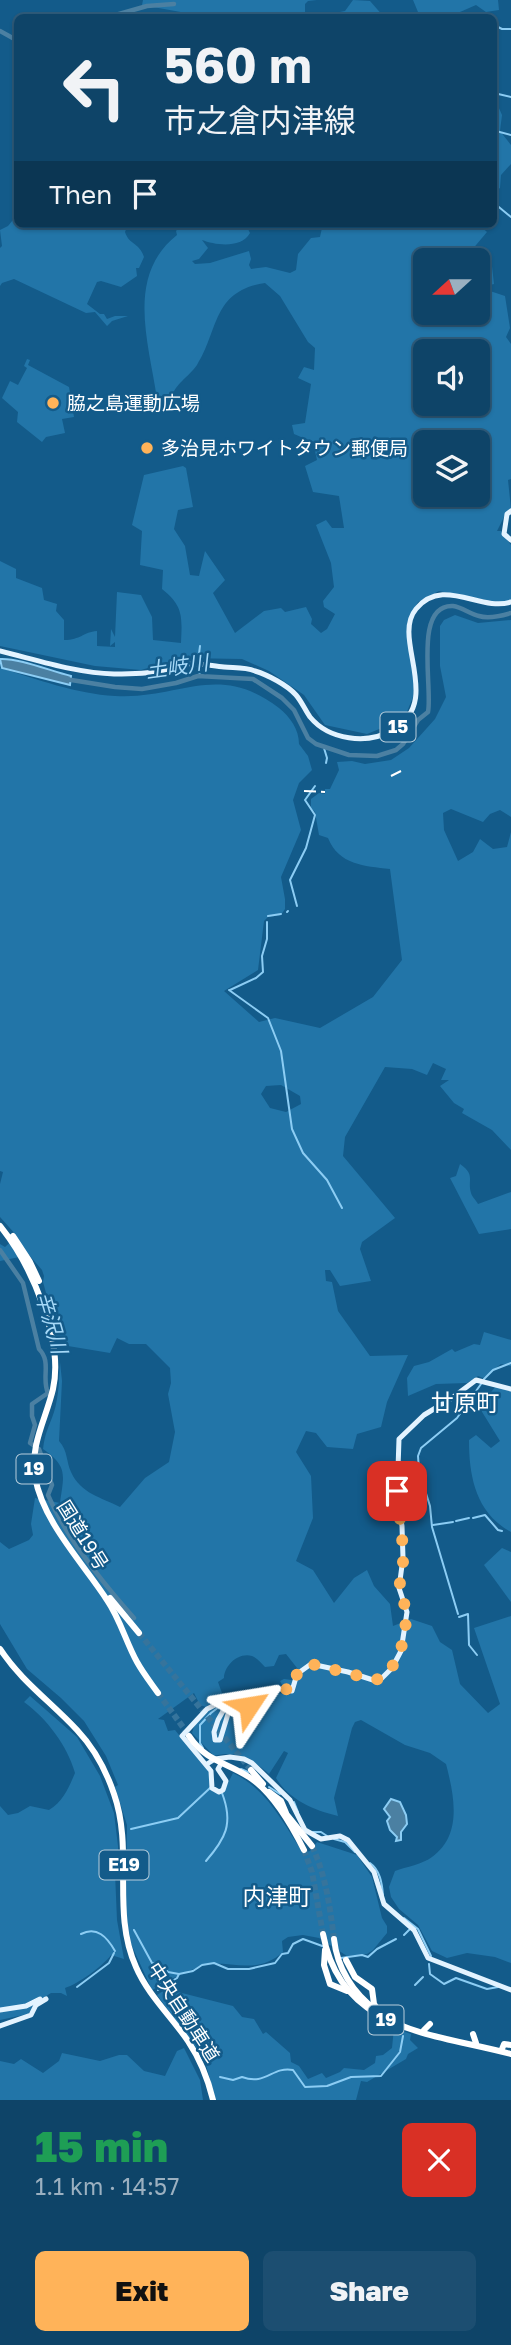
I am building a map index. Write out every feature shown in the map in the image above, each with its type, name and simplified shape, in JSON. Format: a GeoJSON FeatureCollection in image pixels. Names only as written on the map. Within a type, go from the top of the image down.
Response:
{"type":"FeatureCollection","features":[{"type":"Feature","properties":{"kind":"highway","name":"国道19号"},"geometry":{"type":"LineString","coordinates":[[0,1224],[18,1242],[36,1273],[55,1350],[56,1389],[37,1451],[38,1473],[44,1495],[85,1567],[139,1633]]}},
{"type":"Feature","properties":{"kind":"highway","name":"国道19号"},"geometry":{"type":"LineString","coordinates":[[0,1224],[21,1256],[39,1292],[54,1359],[53,1389],[34,1451],[40,1496],[87,1575],[106,1598],[137,1662],[158,1693]]}},
{"type":"Feature","properties":{"kind":"highway","name":"中央自動車道"},"geometry":{"type":"LineString","coordinates":[[0,1649],[23,1680],[83,1737],[106,1773],[115,1795],[122,1827],[124,1922],[132,1956],[148,1989],[197,2056],[211,2100]]}},
{"type":"Feature","properties":{"kind":"highway","name":"中央自動車道"},"geometry":{"type":"LineString","coordinates":[[0,1654],[21,1682],[81,1739],[103,1774],[120,1827],[120,1910],[128,1954],[143,1987],[194,2057],[211,2100]]}},
{"type":"Feature","properties":{"kind":"highway"},"geometry":{"type":"LineString","coordinates":[[189,1736],[209,1761],[252,1779],[285,1818],[304,1850]]}},
{"type":"Feature","properties":{"kind":"highway"},"geometry":{"type":"LineString","coordinates":[[251,1770],[312,1846]]}},
{"type":"Feature","properties":{"kind":"highway"},"geometry":{"type":"LineString","coordinates":[[269,1792],[284,1799],[286,1813]]}},
{"type":"Feature","properties":{"kind":"highway","name":"19"},"geometry":{"type":"LineString","coordinates":[[323,1934],[337,1973],[362,2004],[383,2018],[415,2033],[511,2053]]}},
{"type":"Feature","properties":{"kind":"highway","name":"19"},"geometry":{"type":"LineString","coordinates":[[334,1939],[351,1990],[385,2016],[424,2030],[511,2053]]}},
{"type":"Feature","properties":{"kind":"highway"},"geometry":{"type":"LineString","coordinates":[[325,1950],[324,1965],[332,1986],[364,1993],[367,1991],[365,1984]]}},
{"type":"Feature","properties":{"kind":"highway"},"geometry":{"type":"LineString","coordinates":[[343,1962],[355,1977],[373,1992],[374,2004],[385,2016]]}},
{"type":"Feature","properties":{"kind":"highway"},"geometry":{"type":"LineString","coordinates":[[328,1980],[335,1983],[337,1973]]}},
{"type":"Feature","properties":{"kind":"highway"},"geometry":{"type":"LineString","coordinates":[[424,2030],[430,2024]]}},
{"type":"Feature","properties":{"kind":"highway"},"geometry":{"type":"LineString","coordinates":[[452,2045],[472,2043],[473,2034]]}},
{"type":"Feature","properties":{"kind":"highway"},"geometry":{"type":"LineString","coordinates":[[502,2049],[503,2044],[511,2045]]}},
{"type":"Feature","properties":{"kind":"main road"},"geometry":{"type":"LineString","coordinates":[[508,538],[507,514],[511,511]]}},
{"type":"Feature","properties":{"kind":"main road","name":"15"},"geometry":{"type":"LineString","coordinates":[[0,651],[108,674],[155,672],[185,664],[255,671],[295,694],[309,716],[326,730],[344,738],[377,736],[402,724],[414,701],[416,675],[408,628],[417,608],[430,598],[440,595],[459,595],[499,604],[511,602]]}},
{"type":"Feature","properties":{"kind":"main road"},"geometry":{"type":"LineString","coordinates":[[511,1389],[476,1380],[424,1415],[402,1434],[398,1444],[397,1498],[403,1548],[399,1588],[407,1612],[403,1644],[392,1668],[383,1678],[373,1680],[319,1664],[308,1665],[297,1674],[292,1690],[274,1688],[249,1706],[228,1714],[220,1741],[215,1740],[214,1732],[228,1702],[225,1700],[213,1704],[182,1736],[209,1761],[212,1788],[219,1792],[223,1790],[226,1781],[220,1764],[238,1758],[251,1763],[284,1799],[310,1834],[321,1839],[340,1836],[348,1840],[374,1872],[384,1904],[414,1930],[428,1958],[511,1990]]}},
{"type":"Feature","properties":{"kind":"main road"},"geometry":{"type":"LineString","coordinates":[[0,2010],[26,2006],[41,1998],[46,1999],[36,2005],[35,2012],[31,2015],[0,2026]]}},
{"type":"Feature","properties":{"kind":"shaded area"},"geometry":{"type":"Polygon","coordinates":[[[143,0],[317,0],[305,4],[305,14],[192,14],[142,5],[143,0]]]}},
{"type":"Feature","properties":{"kind":"shaded area"},"geometry":{"type":"Polygon","coordinates":[[[353,0],[370,1],[381,14],[330,14],[345,11],[353,0]]]}},
{"type":"Feature","properties":{"kind":"shaded area"},"geometry":{"type":"Polygon","coordinates":[[[413,0],[498,0],[499,10],[486,12],[476,5],[460,12],[418,12],[413,0]]]}},
{"type":"Feature","properties":{"kind":"shaded area"},"geometry":{"type":"Polygon","coordinates":[[[497,104],[502,115],[500,131],[511,145],[511,164],[501,175],[500,188],[497,190],[497,104]]]}},
{"type":"Feature","properties":{"kind":"shaded area"},"geometry":{"type":"Polygon","coordinates":[[[14,219],[14,228],[127,228],[127,236],[144,257],[139,268],[136,268],[137,276],[121,287],[97,282],[87,304],[104,314],[107,319],[128,316],[112,321],[107,326],[95,312],[86,313],[14,279],[0,286],[0,230],[14,219]]]}},
{"type":"Feature","properties":{"kind":"shaded area"},"geometry":{"type":"Polygon","coordinates":[[[179,228],[248,228],[250,233],[246,238],[234,244],[202,240],[208,248],[199,259],[192,261],[195,264],[210,263],[249,251],[251,269],[266,267],[290,273],[296,270],[298,254],[311,238],[320,237],[322,228],[482,228],[487,232],[474,248],[413,248],[413,326],[490,326],[490,291],[505,296],[510,328],[506,337],[511,344],[511,479],[508,480],[511,509],[497,531],[501,531],[511,545],[511,601],[497,602],[439,591],[418,602],[407,623],[415,675],[413,697],[404,719],[367,734],[325,725],[304,695],[269,671],[242,659],[183,658],[141,670],[95,666],[0,646],[0,561],[16,569],[16,578],[42,588],[44,600],[57,604],[56,611],[64,620],[64,640],[97,631],[97,646],[115,647],[115,642],[110,646],[111,629],[115,637],[117,592],[141,595],[152,617],[153,640],[181,643],[180,613],[174,601],[162,589],[163,570],[140,565],[142,531],[132,525],[144,475],[183,466],[186,468],[193,507],[178,510],[174,529],[185,546],[190,575],[199,576],[205,551],[225,580],[213,593],[235,633],[264,611],[281,608],[285,612],[306,607],[312,619],[311,624],[321,633],[327,629],[335,614],[324,607],[323,601],[334,587],[331,563],[316,525],[326,520],[332,528],[344,528],[339,496],[313,492],[305,466],[317,460],[313,442],[294,434],[292,425],[305,423],[311,384],[298,378],[304,367],[314,370],[315,348],[308,342],[280,296],[265,283],[248,287],[226,303],[197,365],[179,385],[171,399],[157,399],[144,311],[151,270],[161,252],[177,235],[179,228]]]}},
{"type":"Feature","properties":{"kind":"shaded area"},"geometry":{"type":"Polygon","coordinates":[[[490,265],[492,266],[494,284],[490,285],[490,265]]]}},
{"type":"Feature","properties":{"kind":"shaded area"},"geometry":{"type":"Polygon","coordinates":[[[27,359],[30,360],[28,365],[69,387],[74,417],[62,419],[65,433],[46,437],[42,442],[17,422],[18,412],[2,398],[10,381],[18,385],[27,368],[24,366],[27,359]]]}},
{"type":"Feature","properties":{"kind":"shaded area"},"geometry":{"type":"Polygon","coordinates":[[[455,615],[478,623],[511,620],[511,817],[500,810],[490,814],[483,822],[451,809],[443,813],[444,830],[458,861],[473,852],[480,839],[493,849],[507,847],[511,832],[511,1150],[492,1130],[462,1113],[464,1109],[454,1103],[440,1086],[449,1080],[441,1080],[446,1069],[433,1063],[427,1075],[412,1069],[385,1067],[345,1137],[343,1156],[395,1218],[362,1242],[360,1249],[371,1281],[340,1286],[330,1270],[325,1270],[326,1281],[332,1282],[338,1311],[370,1356],[408,1355],[387,1402],[381,1427],[357,1434],[353,1449],[327,1447],[316,1433],[306,1431],[296,1452],[311,1476],[313,1518],[296,1561],[313,1570],[334,1603],[354,1578],[367,1570],[374,1586],[390,1604],[393,1626],[411,1619],[432,1626],[440,1642],[452,1650],[460,1684],[488,1713],[500,1704],[474,1628],[511,1616],[511,1963],[495,1957],[467,1953],[447,1958],[432,1951],[418,1925],[399,1909],[391,1897],[389,1887],[395,1871],[432,1857],[448,1838],[454,1814],[446,1764],[430,1753],[405,1745],[361,1720],[355,1722],[334,1798],[338,1816],[303,1803],[281,1786],[276,1778],[288,1753],[284,1751],[269,1774],[244,1757],[230,1754],[214,1756],[192,1733],[202,1716],[218,1705],[230,1708],[235,1713],[275,1694],[289,1695],[294,1690],[282,1685],[280,1681],[298,1681],[301,1673],[286,1654],[279,1655],[274,1666],[265,1667],[254,1657],[246,1655],[232,1661],[224,1678],[218,1682],[222,1693],[226,1693],[226,1698],[218,1699],[206,1707],[200,1705],[194,1693],[158,1719],[164,1720],[168,1731],[175,1730],[209,1772],[213,1792],[223,1793],[233,1773],[265,1797],[303,1853],[310,1851],[317,1842],[357,1855],[372,1877],[387,1933],[367,1954],[347,1956],[319,1938],[303,1935],[288,1937],[282,1941],[283,1952],[264,1963],[245,1966],[203,1964],[152,1990],[131,1944],[126,1917],[127,1825],[115,1787],[118,1785],[106,1756],[84,1721],[27,1669],[0,1624],[0,1542],[9,1549],[29,1540],[33,1535],[31,1524],[35,1498],[60,1503],[62,1472],[57,1461],[43,1449],[57,1400],[60,1362],[62,1381],[59,1441],[75,1479],[92,1494],[120,1507],[145,1478],[169,1462],[175,1432],[168,1394],[171,1383],[170,1368],[146,1344],[129,1344],[117,1338],[110,1353],[62,1345],[56,1340],[42,1270],[29,1255],[0,1261],[0,1244],[5,1247],[17,1236],[0,1217],[0,1184],[3,1172],[0,1171],[0,668],[100,695],[138,696],[198,686],[236,687],[257,694],[287,715],[296,728],[299,744],[308,756],[312,770],[299,783],[293,800],[301,830],[281,877],[285,909],[281,915],[268,917],[264,921],[258,970],[224,991],[259,1022],[275,1018],[320,1028],[373,997],[402,960],[390,869],[353,862],[339,854],[328,838],[319,835],[311,799],[319,793],[325,794],[325,789],[330,789],[339,770],[337,762],[365,764],[391,760],[409,748],[435,719],[446,697],[440,666],[440,626],[444,620],[455,615]],[[281,1085],[266,1086],[261,1094],[270,1108],[286,1112],[301,1104],[300,1096],[281,1085]]]}},
{"type":"Feature","properties":{"kind":"shaded area"},"geometry":{"type":"Polygon","coordinates":[[[0,659],[26,663],[71,676],[70,685],[2,668],[0,659]]]}},
{"type":"Feature","properties":{"kind":"shaded area"},"geometry":{"type":"Polygon","coordinates":[[[460,1164],[468,1171],[471,1193],[478,1204],[511,1192],[511,1229],[479,1234],[450,1178],[456,1176],[460,1164]]]}},
{"type":"Feature","properties":{"kind":"shaded area"},"geometry":{"type":"Polygon","coordinates":[[[484,1332],[511,1340],[511,1366],[501,1364],[483,1378],[478,1376],[467,1383],[436,1384],[408,1396],[407,1378],[414,1366],[429,1362],[452,1349],[455,1352],[474,1344],[480,1345],[484,1332]]]}},
{"type":"Feature","properties":{"kind":"shaded area"},"geometry":{"type":"Polygon","coordinates":[[[496,1386],[511,1391],[511,1532],[499,1524],[482,1504],[471,1467],[469,1440],[476,1435],[491,1448],[500,1441],[479,1407],[496,1386]]]}},
{"type":"Feature","properties":{"kind":"shaded area"},"geometry":{"type":"Polygon","coordinates":[[[502,1548],[511,1552],[511,1602],[484,1565],[502,1548]]]}},
{"type":"Feature","properties":{"kind":"shaded area"},"geometry":{"type":"Polygon","coordinates":[[[30,1696],[77,1737],[100,1776],[114,1813],[118,1846],[118,1870],[115,1873],[117,1920],[124,1959],[111,1955],[90,1974],[65,1988],[67,1996],[51,1993],[40,2000],[28,2014],[0,2020],[0,1806],[8,1815],[30,1806],[49,1810],[62,1798],[75,1773],[67,1752],[55,1733],[41,1716],[24,1702],[30,1696]]]}},
{"type":"Feature","properties":{"kind":"shaded area"},"geometry":{"type":"Polygon","coordinates":[[[391,1799],[400,1802],[406,1815],[407,1824],[401,1832],[401,1840],[396,1841],[397,1837],[390,1830],[387,1821],[390,1817],[384,1809],[391,1799]]]}},
{"type":"Feature","properties":{"kind":"shaded area"},"geometry":{"type":"Polygon","coordinates":[[[175,1983],[178,1992],[233,2006],[242,2017],[254,2019],[263,2034],[266,2032],[290,2053],[291,2062],[299,2066],[308,2079],[322,2073],[326,2078],[344,2068],[364,2070],[375,2063],[376,2056],[383,2055],[392,2048],[394,2028],[411,2034],[410,2040],[418,2048],[408,2054],[406,2059],[367,2082],[361,2081],[356,2100],[216,2100],[204,2058],[157,1995],[175,1983]]]}},
{"type":"Feature","properties":{"kind":"shaded area"},"geometry":{"type":"Polygon","coordinates":[[[184,2048],[200,2080],[203,2100],[0,2100],[0,2061],[14,2064],[21,2059],[43,2073],[59,2061],[62,2053],[100,2061],[127,2055],[144,2071],[165,2076],[177,2051],[184,2048]]]}},
{"type":"Feature","properties":{"kind":"waterway"},"geometry":{"type":"LineString","coordinates":[[119,14],[147,6],[174,4]]}},
{"type":"Feature","properties":{"kind":"waterway"},"geometry":{"type":"LineString","coordinates":[[497,26],[511,29]]}},
{"type":"Feature","properties":{"kind":"waterway"},"geometry":{"type":"LineString","coordinates":[[0,31],[14,39]]}},
{"type":"Feature","properties":{"kind":"waterway"},"geometry":{"type":"LineString","coordinates":[[497,94],[511,97]]}},
{"type":"Feature","properties":{"kind":"waterway"},"geometry":{"type":"LineString","coordinates":[[497,131],[511,135]]}},
{"type":"Feature","properties":{"kind":"waterway"},"geometry":{"type":"LineString","coordinates":[[497,205],[511,217]]}},
{"type":"Feature","properties":{"kind":"waterway","name":"土岐川"},"geometry":{"type":"LineString","coordinates":[[65,679],[142,689],[198,676],[253,679],[282,698],[294,710],[308,738],[316,744],[349,755],[377,756],[396,750],[403,744],[418,720],[428,712],[429,632],[433,618],[441,609],[453,606],[486,617],[511,613]]}},
{"type":"Feature","properties":{"kind":"waterway"},"geometry":{"type":"LineString","coordinates":[[198,662],[200,646]]}},
{"type":"Feature","properties":{"kind":"waterway"},"geometry":{"type":"LineString","coordinates":[[198,668],[200,676]]}},
{"type":"Feature","properties":{"kind":"waterway"},"geometry":{"type":"LineString","coordinates":[[324,748],[326,763]]}},
{"type":"Feature","properties":{"kind":"waterway"},"geometry":{"type":"LineString","coordinates":[[297,906],[290,880],[306,848],[315,815],[305,800],[315,786]]}},
{"type":"Feature","properties":{"kind":"waterway"},"geometry":{"type":"LineString","coordinates":[[268,916],[281,914]]}},
{"type":"Feature","properties":{"kind":"waterway"},"geometry":{"type":"LineString","coordinates":[[230,990],[263,972],[262,956],[267,939],[267,922]]}},
{"type":"Feature","properties":{"kind":"waterway"},"geometry":{"type":"LineString","coordinates":[[229,990],[268,1018],[281,1051],[292,1129],[303,1153],[327,1180],[342,1208]]}},
{"type":"Feature","properties":{"kind":"waterway","name":"辛沢川"},"geometry":{"type":"LineString","coordinates":[[0,1250],[23,1283],[39,1349],[45,1359],[48,1393],[32,1404],[35,1425],[30,1443],[33,1445]]}},
{"type":"Feature","properties":{"kind":"waterway"},"geometry":{"type":"LineString","coordinates":[[484,1379],[493,1370],[511,1363]]}},
{"type":"Feature","properties":{"kind":"waterway"},"geometry":{"type":"LineString","coordinates":[[458,1614],[432,1527],[430,1506],[419,1471],[418,1456],[421,1448],[457,1418],[481,1384]]}},
{"type":"Feature","properties":{"kind":"waterway","name":"辛沢川"},"geometry":{"type":"LineString","coordinates":[[39,1449],[52,1485],[48,1495],[65,1528],[98,1575],[134,1618]]}},
{"type":"Feature","properties":{"kind":"waterway"},"geometry":{"type":"LineString","coordinates":[[473,1518],[485,1515],[502,1531]]}},
{"type":"Feature","properties":{"kind":"waterway"},"geometry":{"type":"LineString","coordinates":[[456,1521],[469,1518]]}},
{"type":"Feature","properties":{"kind":"waterway"},"geometry":{"type":"LineString","coordinates":[[433,1525],[453,1522]]}},
{"type":"Feature","properties":{"kind":"waterway"},"geometry":{"type":"LineString","coordinates":[[459,1617],[468,1614],[469,1645],[477,1655]]}},
{"type":"Feature","properties":{"kind":"waterway"},"geometry":{"type":"LineString","coordinates":[[203,1748],[200,1743],[200,1725],[224,1703]]}},
{"type":"Feature","properties":{"kind":"waterway"},"geometry":{"type":"LineString","coordinates":[[241,1769],[248,1772]]}},
{"type":"Feature","properties":{"kind":"waterway"},"geometry":{"type":"LineString","coordinates":[[269,1787],[280,1794]]}},
{"type":"Feature","properties":{"kind":"waterway"},"geometry":{"type":"LineString","coordinates":[[131,1829],[178,1818],[210,1788]]}},
{"type":"Feature","properties":{"kind":"waterway"},"geometry":{"type":"LineString","coordinates":[[206,1861],[226,1830],[226,1804],[222,1793]]}},
{"type":"Feature","properties":{"kind":"waterway"},"geometry":{"type":"LineString","coordinates":[[294,1802],[298,1812]]}},
{"type":"Feature","properties":{"kind":"waterway"},"geometry":{"type":"LineString","coordinates":[[313,1832],[321,1832],[327,1836]]}},
{"type":"Feature","properties":{"kind":"waterway"},"geometry":{"type":"LineString","coordinates":[[334,1839],[345,1842],[355,1852]]}},
{"type":"Feature","properties":{"kind":"waterway"},"geometry":{"type":"LineString","coordinates":[[370,1863],[378,1873],[383,1895]]}},
{"type":"Feature","properties":{"kind":"waterway"},"geometry":{"type":"LineString","coordinates":[[404,1918],[418,1929],[431,1956]]}},
{"type":"Feature","properties":{"kind":"waterway"},"geometry":{"type":"LineString","coordinates":[[404,1935],[410,1929]]}},
{"type":"Feature","properties":{"kind":"waterway"},"geometry":{"type":"LineString","coordinates":[[134,1930],[152,1963],[161,1965],[168,1972],[179,1974],[214,1963],[228,1969],[249,1969],[275,1963],[282,1954],[288,1953],[293,1944],[303,1939],[325,1947]]}},
{"type":"Feature","properties":{"kind":"waterway"},"geometry":{"type":"LineString","coordinates":[[81,1934],[97,1932],[109,1941],[115,1951]]}},
{"type":"Feature","properties":{"kind":"waterway"},"geometry":{"type":"LineString","coordinates":[[341,1958],[362,1955],[368,1957],[396,1939]]}},
{"type":"Feature","properties":{"kind":"waterway"},"geometry":{"type":"LineString","coordinates":[[77,1987],[109,1963],[114,1953]]}},
{"type":"Feature","properties":{"kind":"waterway"},"geometry":{"type":"LineString","coordinates":[[429,1964],[430,1974],[444,1984],[456,1978],[487,1989],[498,1987]]}},
{"type":"Feature","properties":{"kind":"waterway"},"geometry":{"type":"LineString","coordinates":[[158,1990],[179,1974]]}},
{"type":"Feature","properties":{"kind":"waterway"},"geometry":{"type":"LineString","coordinates":[[415,1985],[423,1977]]}},
{"type":"Feature","properties":{"kind":"waterway"},"geometry":{"type":"LineString","coordinates":[[220,2077],[233,2080],[242,2077],[257,2079],[280,2071],[293,2070],[305,2087],[327,2086],[351,2077],[381,2076],[400,2052],[403,2036]]}},
{"type":"Feature","properties":{"kind":"tunnel"},"geometry":{"type":"LineString","coordinates":[[139,1633],[251,1770]]}},
{"type":"Feature","properties":{"kind":"tunnel"},"geometry":{"type":"LineString","coordinates":[[158,1693],[188,1734]]}},
{"type":"Feature","properties":{"kind":"tunnel"},"geometry":{"type":"LineString","coordinates":[[312,1846],[324,1880],[334,1939]]}},
{"type":"Feature","properties":{"kind":"tunnel"},"geometry":{"type":"LineString","coordinates":[[304,1850],[312,1872],[323,1934]]}},
{"type":"Feature","properties":{"kind":"railway"},"geometry":{"type":"LineString","coordinates":[[391,776],[401,771]]}},
{"type":"Feature","properties":{"kind":"railway"},"geometry":{"type":"LineString","coordinates":[[304,791],[325,792]]}},
{"type":"Feature","properties":{"kind":"place","name":"脇之島運動広場"},"geometry":{"type":"Point","coordinates":[53,403]}},
{"type":"Feature","properties":{"kind":"place","name":"多治見ホワイトタウン郵便局"},"geometry":{"type":"Point","coordinates":[147,448]}},
{"type":"Feature","properties":{"kind":"district","name":"廿原町"},"geometry":{"type":"Point","coordinates":[465,1403]}},
{"type":"Feature","properties":{"kind":"district","name":"内津町"},"geometry":{"type":"Point","coordinates":[277,1897]}},
{"type":"Feature","properties":{"kind":"route"},"geometry":{"type":"LineString","coordinates":[[249,1706],[274,1688],[290,1691],[294,1689],[297,1674],[311,1664],[373,1680],[383,1678],[392,1668],[403,1644],[407,1612],[399,1591],[403,1548],[397,1491]]}}]}
